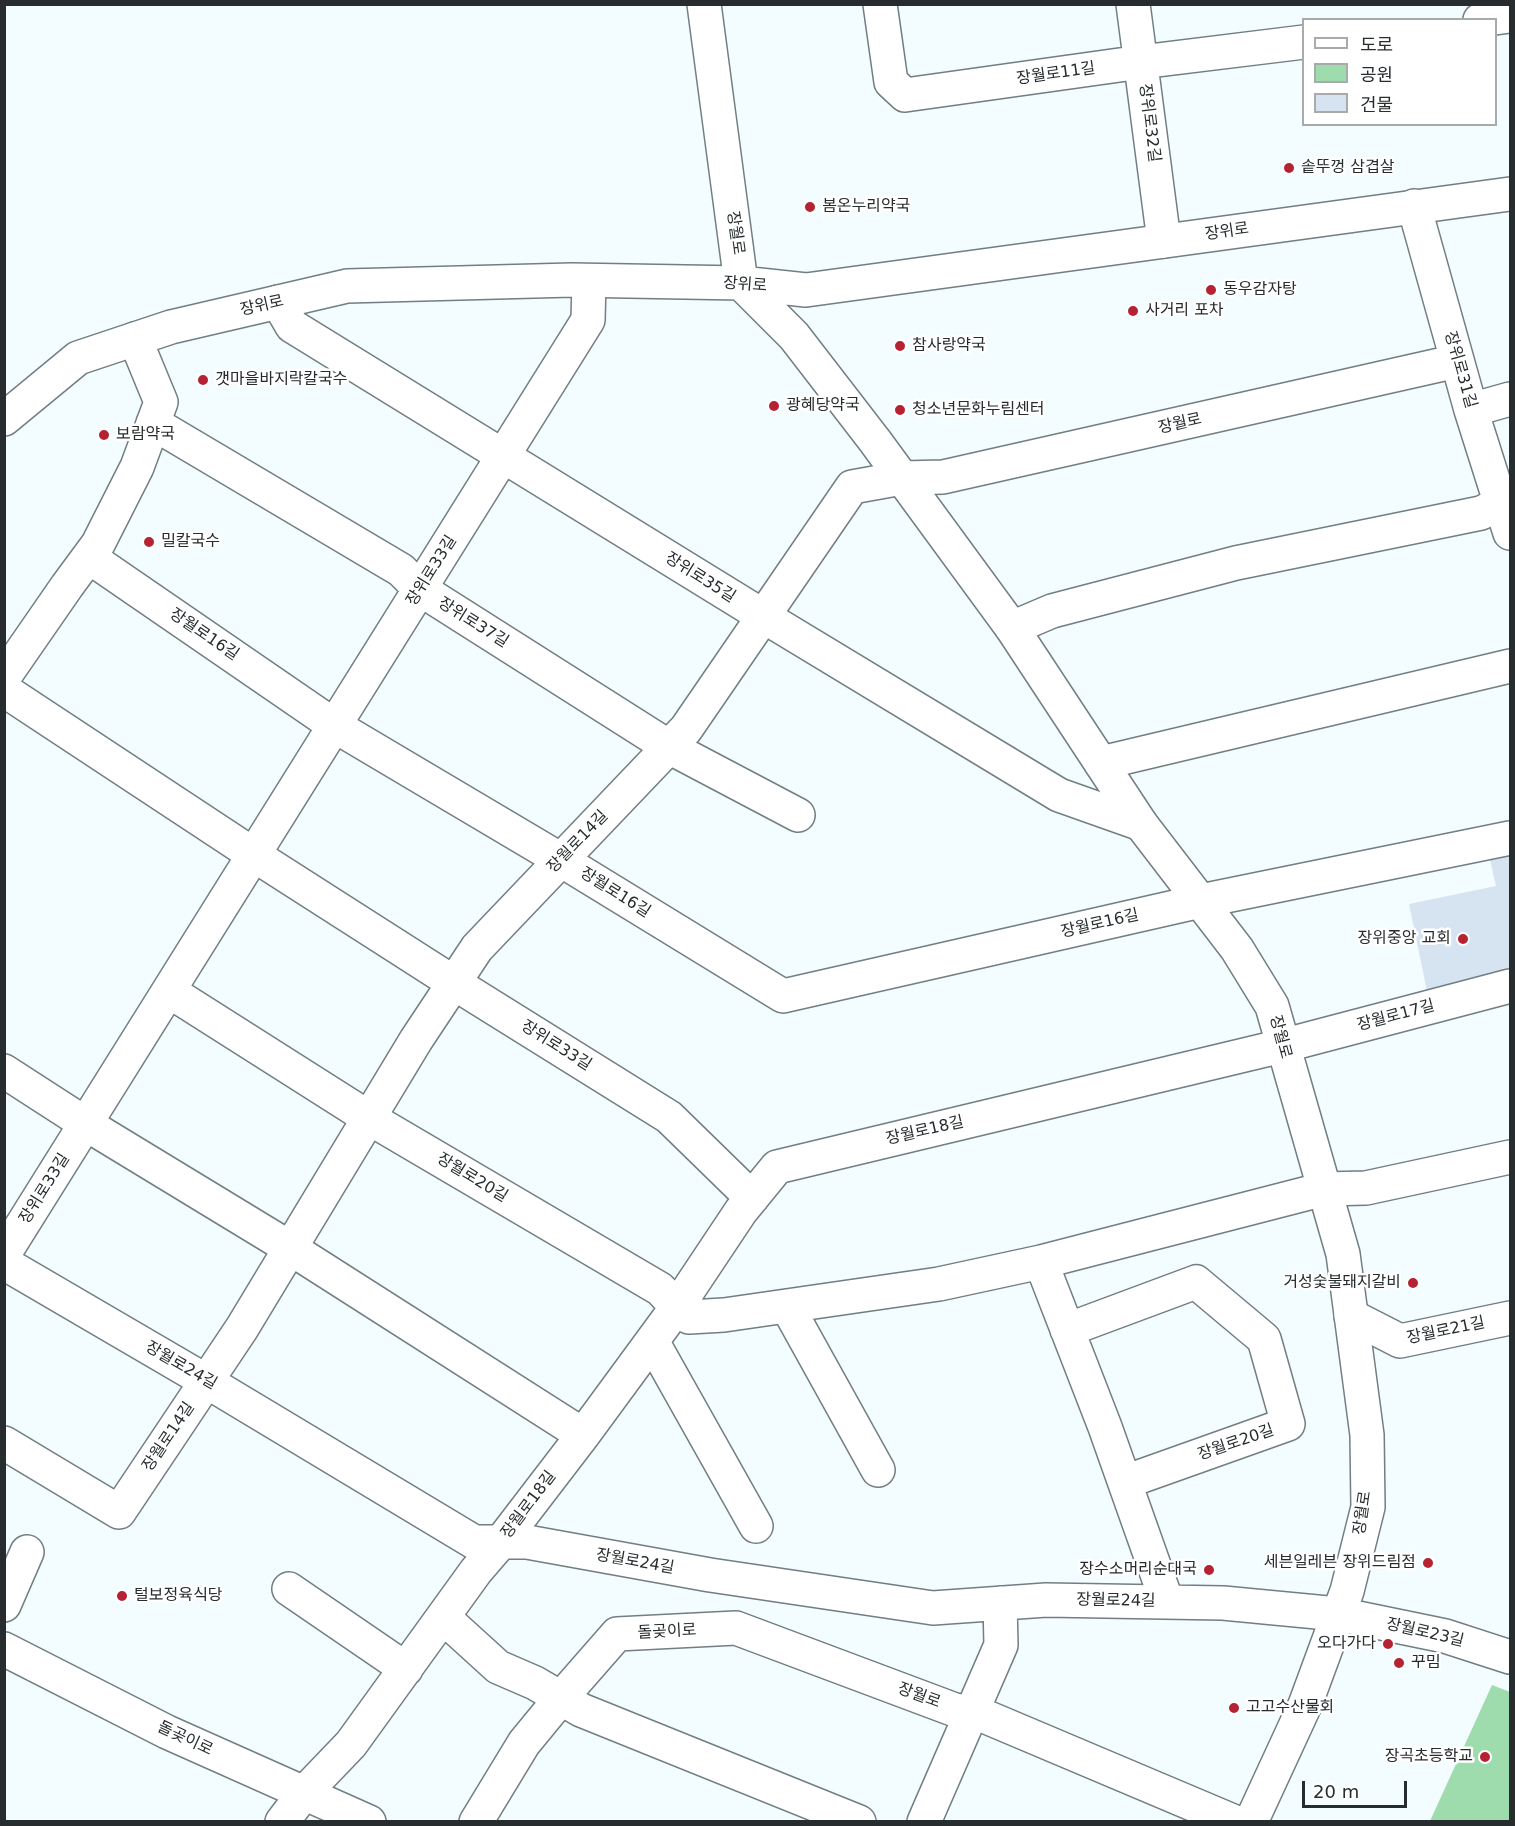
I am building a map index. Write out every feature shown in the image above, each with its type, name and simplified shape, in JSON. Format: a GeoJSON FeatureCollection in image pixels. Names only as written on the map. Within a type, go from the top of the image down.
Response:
{"type":"FeatureCollection","features":[{"type":"Feature","properties":{"kind":"street","name":"장월로"},"geometry":{"type":"LineString","coordinates":[[704,4],[741,283],[794,336],[902,478],[1012,628],[1141,824],[1237,949],[1272,1006],[1343,1254],[1367,1434],[1368,1507],[1347,1591],[1305,1705],[1251,1821]]}},
{"type":"Feature","properties":{"kind":"street","name":"장월로11길"},"geometry":{"type":"LineString","coordinates":[[880,4],[891,82],[905,95],[1302,42]]}},
{"type":"Feature","properties":{"kind":"street","name":"장위로32길"},"geometry":{"type":"LineString","coordinates":[[1133,4],[1164,241]]}},
{"type":"Feature","properties":{"kind":"street"},"geometry":{"type":"LineString","coordinates":[[1495,18],[1510,16]]}},
{"type":"Feature","properties":{"kind":"street","name":"장위로"},"geometry":{"type":"LineString","coordinates":[[4,419],[78,358],[171,327],[347,286],[589,280],[741,283],[806,290],[1510,194]]}},
{"type":"Feature","properties":{"kind":"street","name":"장위로31길"},"geometry":{"type":"LineString","coordinates":[[1414,206],[1471,410],[1506,518]]}},
{"type":"Feature","properties":{"kind":"street","name":"장위로33길"},"geometry":{"type":"LineString","coordinates":[[4,1254],[588,320],[589,280]]}},
{"type":"Feature","properties":{"kind":"street","name":"장위로35길"},"geometry":{"type":"LineString","coordinates":[[278,302],[292,326],[763,616],[1059,795],[1141,824]]}},
{"type":"Feature","properties":{"kind":"street"},"geometry":{"type":"LineString","coordinates":[[4,677],[98,544],[137,467],[161,402],[135,339]]}},
{"type":"Feature","properties":{"kind":"street","name":"장월로"},"geometry":{"type":"LineString","coordinates":[[902,478],[943,477],[1457,361]]}},
{"type":"Feature","properties":{"kind":"street"},"geometry":{"type":"LineString","coordinates":[[1471,410],[1510,399]]}},
{"type":"Feature","properties":{"kind":"street","name":"장위로37길"},"geometry":{"type":"LineString","coordinates":[[153,423],[401,570],[420,589],[669,747],[798,814]]}},
{"type":"Feature","properties":{"kind":"street","name":"장월로14길"},"geometry":{"type":"LineString","coordinates":[[4,1443],[119,1512],[242,1328],[416,1040],[477,948],[686,729],[852,487],[902,478]]}},
{"type":"Feature","properties":{"kind":"street"},"geometry":{"type":"LineString","coordinates":[[1012,628],[1052,611],[1236,563],[1481,513],[1506,518]]}},
{"type":"Feature","properties":{"kind":"street","name":"장월로16길"},"geometry":{"type":"LineString","coordinates":[[89,557],[335,726],[561,860],[783,996],[1201,901]]}},
{"type":"Feature","properties":{"kind":"street"},"geometry":{"type":"LineString","coordinates":[[1101,764],[1510,666]]}},
{"type":"Feature","properties":{"kind":"street","name":"장위로33길"},"geometry":{"type":"LineString","coordinates":[[4,690],[254,855],[669,1117],[752,1198]]}},
{"type":"Feature","properties":{"kind":"street"},"geometry":{"type":"LineString","coordinates":[[1201,901],[1510,838]]}},
{"type":"Feature","properties":{"kind":"street","name":"장월로17길"},"geometry":{"type":"LineString","coordinates":[[1282,1046],[1510,986]]}},
{"type":"Feature","properties":{"kind":"street","name":"장월로20길"},"geometry":{"type":"LineString","coordinates":[[169,991],[369,1118],[660,1289],[689,1317],[724,1315],[939,1284],[1041,1262],[1324,1188]]}},
{"type":"Feature","properties":{"kind":"street","name":"장월로18길"},"geometry":{"type":"LineString","coordinates":[[282,1821],[303,1793],[351,1744],[476,1571],[501,1542],[677,1307],[741,1211],[777,1167],[1282,1046]]}},
{"type":"Feature","properties":{"kind":"street"},"geometry":{"type":"LineString","coordinates":[[4,1071],[86,1124],[290,1248],[582,1435]]}},
{"type":"Feature","properties":{"kind":"street"},"geometry":{"type":"LineString","coordinates":[[1324,1188],[1366,1188],[1510,1156]]}},
{"type":"Feature","properties":{"kind":"street"},"geometry":{"type":"LineString","coordinates":[[1041,1262],[1125,1482],[1167,1602]]}},
{"type":"Feature","properties":{"kind":"street","name":"장월로24길"},"geometry":{"type":"LineString","coordinates":[[4,1263],[474,1542],[527,1542],[750,1581],[933,1608],[1046,1600],[1222,1603],[1338,1614]]}},
{"type":"Feature","properties":{"kind":"street","name":"장월로20길"},"geometry":{"type":"LineString","coordinates":[[1067,1330],[1196,1282],[1264,1339],[1288,1424],[1125,1482]]}},
{"type":"Feature","properties":{"kind":"street"},"geometry":{"type":"LineString","coordinates":[[787,1306],[878,1470]]}},
{"type":"Feature","properties":{"kind":"street","name":"장월로21길"},"geometry":{"type":"LineString","coordinates":[[1352,1316],[1401,1341],[1510,1318]]}},
{"type":"Feature","properties":{"kind":"street"},"geometry":{"type":"LineString","coordinates":[[652,1341],[756,1526]]}},
{"type":"Feature","properties":{"kind":"street"},"geometry":{"type":"LineString","coordinates":[[4,1605],[27,1552]]}},
{"type":"Feature","properties":{"kind":"street"},"geometry":{"type":"LineString","coordinates":[[736,1628],[750,1581]]}},
{"type":"Feature","properties":{"kind":"street"},"geometry":{"type":"LineString","coordinates":[[289,1589],[406,1668]]}},
{"type":"Feature","properties":{"kind":"street"},"geometry":{"type":"LineString","coordinates":[[924,1821],[1001,1645],[1000,1603]]}},
{"type":"Feature","properties":{"kind":"street","name":"장월로23길"},"geometry":{"type":"LineString","coordinates":[[1338,1614],[1445,1636],[1510,1657]]}},
{"type":"Feature","properties":{"kind":"street"},"geometry":{"type":"LineString","coordinates":[[443,1617],[498,1667],[535,1683],[581,1710],[859,1821]]}},
{"type":"Feature","properties":{"kind":"street","name":"장월로"},"geometry":{"type":"LineString","coordinates":[[736,1628],[955,1710],[984,1716],[1235,1821]]}},
{"type":"Feature","properties":{"kind":"street","name":"돌곶이로"},"geometry":{"type":"LineString","coordinates":[[476,1821],[524,1743],[617,1634],[736,1628]]}},
{"type":"Feature","properties":{"kind":"street","name":"돌곶이로"},"geometry":{"type":"LineString","coordinates":[[4,1649],[167,1732],[369,1821]]}},
{"type":"Feature","properties":{"kind":"green space","name":"장곡초등학교"},"geometry":{"type":"Polygon","coordinates":[[[1492,1685],[1510,1692],[1510,1821],[1430,1821],[1492,1685]]]}},
{"type":"Feature","properties":{"kind":"building","name":"장위중앙 교회"},"geometry":{"type":"Polygon","coordinates":[[[1510,851],[1510,974],[1427,991],[1409,904],[1496,886],[1489,855],[1510,851]]]}},
{"type":"Feature","properties":{"kind":"place","name":"솥뚜껑 삼겹살"},"geometry":{"type":"Point","coordinates":[1289,168]}},
{"type":"Feature","properties":{"kind":"place","name":"봄온누리약국"},"geometry":{"type":"Point","coordinates":[810,207]}},
{"type":"Feature","properties":{"kind":"place","name":"동우감자탕"},"geometry":{"type":"Point","coordinates":[1211,290]}},
{"type":"Feature","properties":{"kind":"place","name":"사거리 포차"},"geometry":{"type":"Point","coordinates":[1133,311]}},
{"type":"Feature","properties":{"kind":"place","name":"참사랑약국"},"geometry":{"type":"Point","coordinates":[900,346]}},
{"type":"Feature","properties":{"kind":"place","name":"갯마을바지락칼국수"},"geometry":{"type":"Point","coordinates":[203,380]}},
{"type":"Feature","properties":{"kind":"place","name":"광혜당약국"},"geometry":{"type":"Point","coordinates":[774,406]}},
{"type":"Feature","properties":{"kind":"place","name":"청소년문화누림센터"},"geometry":{"type":"Point","coordinates":[900,410]}},
{"type":"Feature","properties":{"kind":"place","name":"보람약국"},"geometry":{"type":"Point","coordinates":[104,435]}},
{"type":"Feature","properties":{"kind":"place","name":"밀칼국수"},"geometry":{"type":"Point","coordinates":[149,542]}},
{"type":"Feature","properties":{"kind":"place","name":"장위중앙 교회"},"geometry":{"type":"Point","coordinates":[1463,939]}},
{"type":"Feature","properties":{"kind":"place","name":"거성숯불돼지갈비"},"geometry":{"type":"Point","coordinates":[1413,1283]}},
{"type":"Feature","properties":{"kind":"place","name":"세븐일레븐 장위드림점"},"geometry":{"type":"Point","coordinates":[1428,1563]}},
{"type":"Feature","properties":{"kind":"place","name":"장수소머리순대국"},"geometry":{"type":"Point","coordinates":[1209,1570]}},
{"type":"Feature","properties":{"kind":"place","name":"털보정육식당"},"geometry":{"type":"Point","coordinates":[122,1596]}},
{"type":"Feature","properties":{"kind":"place","name":"오다가다"},"geometry":{"type":"Point","coordinates":[1388,1644]}},
{"type":"Feature","properties":{"kind":"place","name":"꾸밈"},"geometry":{"type":"Point","coordinates":[1399,1663]}},
{"type":"Feature","properties":{"kind":"place","name":"고고수산물회"},"geometry":{"type":"Point","coordinates":[1234,1708]}},
{"type":"Feature","properties":{"kind":"place","name":"장곡초등학교"},"geometry":{"type":"Point","coordinates":[1485,1757]}}]}
